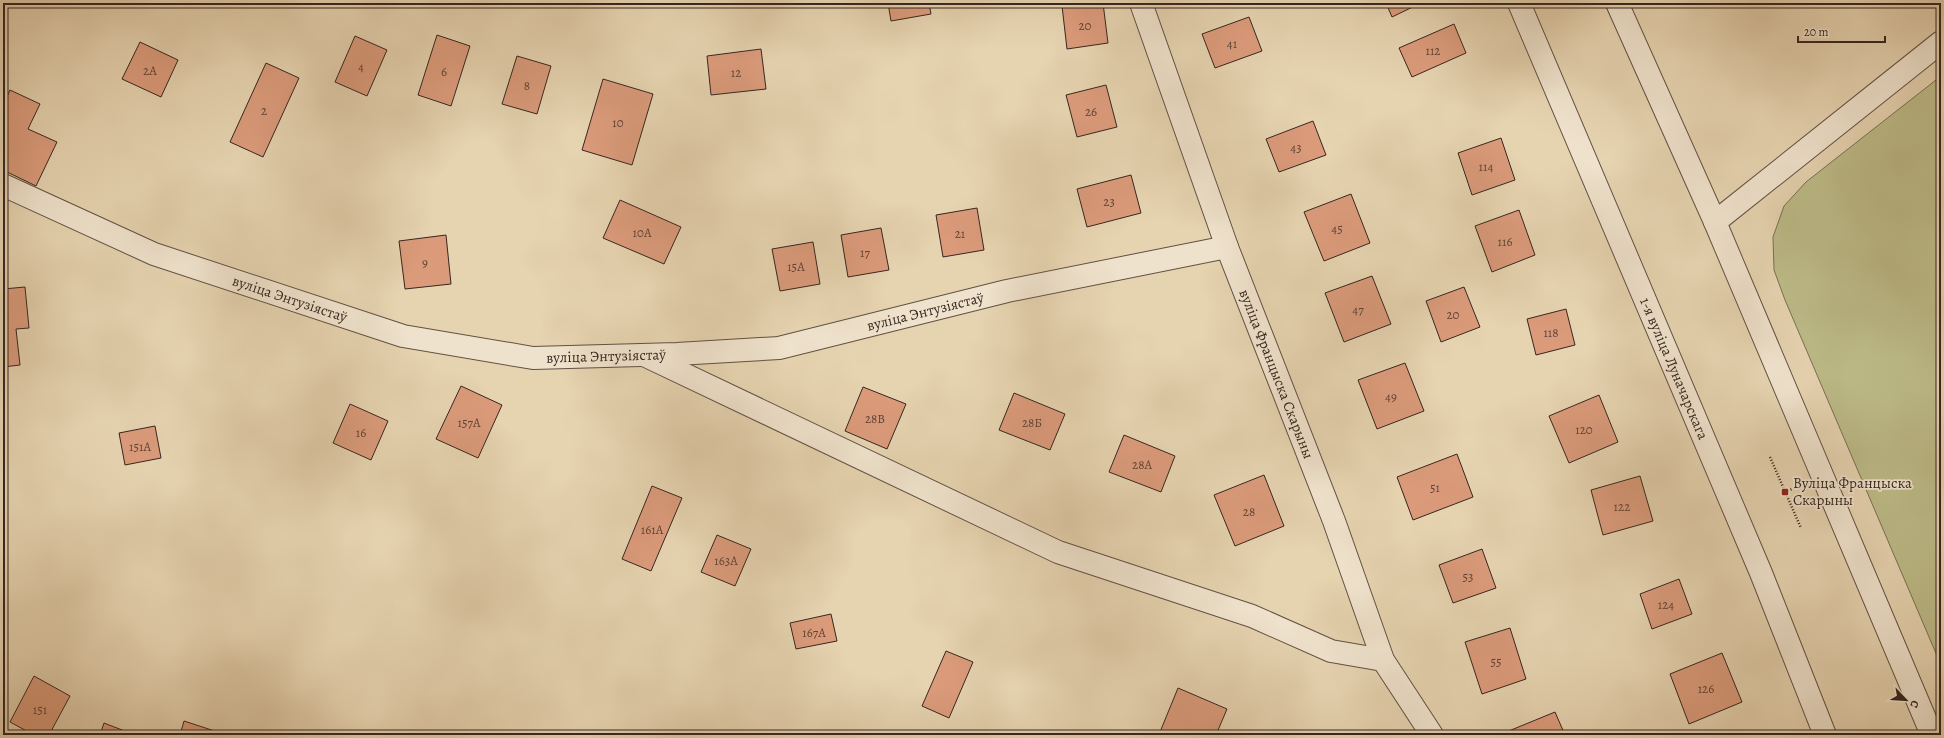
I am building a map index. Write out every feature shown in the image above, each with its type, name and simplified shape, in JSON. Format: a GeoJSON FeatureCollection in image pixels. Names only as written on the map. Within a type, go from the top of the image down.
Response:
{"type":"FeatureCollection","features":[{"type":"Feature","properties":{"kind":"street","name":"вуліца Францыска Скарыны"},"geometry":{"type":"LineString","coordinates":[[1141,3],[1227,247],[1334,521],[1383,660],[1432,735]]}},
{"type":"Feature","properties":{"kind":"street","name":"1-я вуліца Луначарскага"},"geometry":{"type":"LineString","coordinates":[[1519,3],[1761,573],[1824,735]]}},
{"type":"Feature","properties":{"kind":"street"},"geometry":{"type":"LineString","coordinates":[[1617,3],[1715,222],[1932,735]]}},
{"type":"Feature","properties":{"kind":"street"},"geometry":{"type":"LineString","coordinates":[[1715,222],[1941,42]]}},
{"type":"Feature","properties":{"kind":"street","name":"вуліца Энтузіястаў"},"geometry":{"type":"LineString","coordinates":[[3,186],[154,254],[403,336],[533,358],[643,355],[779,348],[1007,291],[1227,247]]}},
{"type":"Feature","properties":{"kind":"street"},"geometry":{"type":"LineString","coordinates":[[643,355],[1058,552],[1252,616],[1331,651],[1383,660]]}},
{"type":"Feature","properties":{"kind":"path"},"geometry":{"type":"LineString","coordinates":[[1770,457],[1801,528]]}},
{"type":"Feature","properties":{"kind":"shaded area"},"geometry":{"type":"Polygon","coordinates":[[[1941,76],[1941,665],[1785,300],[1774,270],[1773,237],[1784,206],[1806,182],[1941,76]]]}},
{"type":"Feature","properties":{"kind":"building"},"geometry":{"type":"Polygon","coordinates":[[[888,3],[929,3],[931,14],[891,21],[888,3]]]}},
{"type":"Feature","properties":{"kind":"building"},"geometry":{"type":"Polygon","coordinates":[[[1103,3],[1108,43],[1067,49],[1062,6],[1103,3]]]}},
{"type":"Feature","properties":{"kind":"building"},"geometry":{"type":"Polygon","coordinates":[[[1386,3],[1421,3],[1392,17],[1386,3]]]}},
{"type":"Feature","properties":{"kind":"building"},"geometry":{"type":"Polygon","coordinates":[[[1249,17],[1262,51],[1215,68],[1202,34],[1249,17]]]}},
{"type":"Feature","properties":{"kind":"building"},"geometry":{"type":"Polygon","coordinates":[[[1454,24],[1466,53],[1412,77],[1399,48],[1454,24]]]}},
{"type":"Feature","properties":{"kind":"building"},"geometry":{"type":"Polygon","coordinates":[[[437,35],[470,46],[451,106],[418,95],[437,35]]]}},
{"type":"Feature","properties":{"kind":"building"},"geometry":{"type":"Polygon","coordinates":[[[355,36],[387,50],[367,96],[335,82],[355,36]]]}},
{"type":"Feature","properties":{"kind":"building"},"geometry":{"type":"Polygon","coordinates":[[[140,42],[178,60],[161,97],[122,79],[140,42]]]}},
{"type":"Feature","properties":{"kind":"building"},"geometry":{"type":"Polygon","coordinates":[[[761,49],[766,89],[711,95],[707,56],[761,49]]]}},
{"type":"Feature","properties":{"kind":"building"},"geometry":{"type":"Polygon","coordinates":[[[517,56],[551,66],[537,114],[502,104],[517,56]]]}},
{"type":"Feature","properties":{"kind":"building"},"geometry":{"type":"Polygon","coordinates":[[[266,63],[299,78],[263,157],[230,142],[266,63]]]}},
{"type":"Feature","properties":{"kind":"building"},"geometry":{"type":"Polygon","coordinates":[[[603,79],[653,94],[632,165],[582,150],[603,79]]]}},
{"type":"Feature","properties":{"kind":"building"},"geometry":{"type":"Polygon","coordinates":[[[1106,85],[1117,127],[1077,137],[1066,95],[1106,85]]]}},
{"type":"Feature","properties":{"kind":"building"},"geometry":{"type":"Polygon","coordinates":[[[10,90],[40,104],[28,129],[57,142],[36,186],[3,170],[3,105],[10,90]]]}},
{"type":"Feature","properties":{"kind":"building"},"geometry":{"type":"Polygon","coordinates":[[[1313,121],[1326,155],[1279,172],[1266,139],[1313,121]]]}},
{"type":"Feature","properties":{"kind":"building"},"geometry":{"type":"Polygon","coordinates":[[[1501,138],[1515,180],[1472,195],[1458,153],[1501,138]]]}},
{"type":"Feature","properties":{"kind":"building"},"geometry":{"type":"Polygon","coordinates":[[[1131,175],[1141,213],[1087,227],[1077,189],[1131,175]]]}},
{"type":"Feature","properties":{"kind":"building"},"geometry":{"type":"Polygon","coordinates":[[[1351,194],[1370,243],[1324,261],[1304,212],[1351,194]]]}},
{"type":"Feature","properties":{"kind":"building"},"geometry":{"type":"Polygon","coordinates":[[[620,200],[681,227],[664,264],[603,238],[620,200]]]}},
{"type":"Feature","properties":{"kind":"building"},"geometry":{"type":"Polygon","coordinates":[[[977,208],[984,250],[943,257],[936,215],[977,208]]]}},
{"type":"Feature","properties":{"kind":"building"},"geometry":{"type":"Polygon","coordinates":[[[1519,210],[1535,255],[1492,272],[1475,226],[1519,210]]]}},
{"type":"Feature","properties":{"kind":"building"},"geometry":{"type":"Polygon","coordinates":[[[881,228],[889,270],[848,277],[841,235],[881,228]]]}},
{"type":"Feature","properties":{"kind":"building"},"geometry":{"type":"Polygon","coordinates":[[[446,235],[451,284],[405,289],[399,241],[446,235]]]}},
{"type":"Feature","properties":{"kind":"building"},"geometry":{"type":"Polygon","coordinates":[[[813,242],[820,284],[780,291],[772,249],[813,242]]]}},
{"type":"Feature","properties":{"kind":"building"},"geometry":{"type":"Polygon","coordinates":[[[1372,276],[1391,324],[1344,342],[1325,293],[1372,276]]]}},
{"type":"Feature","properties":{"kind":"building"},"geometry":{"type":"Polygon","coordinates":[[[25,287],[29,328],[16,329],[20,365],[3,367],[3,289],[25,287]]]}},
{"type":"Feature","properties":{"kind":"building"},"geometry":{"type":"Polygon","coordinates":[[[1464,287],[1480,327],[1441,342],[1426,301],[1464,287]]]}},
{"type":"Feature","properties":{"kind":"building"},"geometry":{"type":"Polygon","coordinates":[[[1566,309],[1575,345],[1536,355],[1527,319],[1566,309]]]}},
{"type":"Feature","properties":{"kind":"building"},"geometry":{"type":"Polygon","coordinates":[[[1405,363],[1424,411],[1377,429],[1358,380],[1405,363]]]}},
{"type":"Feature","properties":{"kind":"building"},"geometry":{"type":"Polygon","coordinates":[[[461,386],[502,405],[478,458],[436,439],[461,386]]]}},
{"type":"Feature","properties":{"kind":"building"},"geometry":{"type":"Polygon","coordinates":[[[863,387],[906,404],[887,449],[845,431],[863,387]]]}},
{"type":"Feature","properties":{"kind":"building"},"geometry":{"type":"Polygon","coordinates":[[[1014,393],[1065,414],[1050,450],[999,430],[1014,393]]]}},
{"type":"Feature","properties":{"kind":"building"},"geometry":{"type":"Polygon","coordinates":[[[1599,395],[1618,442],[1569,463],[1549,416],[1599,395]]]}},
{"type":"Feature","properties":{"kind":"building"},"geometry":{"type":"Polygon","coordinates":[[[350,404],[388,421],[371,460],[333,443],[350,404]]]}},
{"type":"Feature","properties":{"kind":"building"},"geometry":{"type":"Polygon","coordinates":[[[155,426],[161,458],[125,465],[119,433],[155,426]]]}},
{"type":"Feature","properties":{"kind":"building"},"geometry":{"type":"Polygon","coordinates":[[[1124,435],[1175,456],[1161,492],[1109,472],[1124,435]]]}},
{"type":"Feature","properties":{"kind":"building"},"geometry":{"type":"Polygon","coordinates":[[[1457,454],[1473,497],[1413,520],[1397,477],[1457,454]]]}},
{"type":"Feature","properties":{"kind":"building"},"geometry":{"type":"Polygon","coordinates":[[[1264,475],[1284,526],[1235,546],[1214,495],[1264,475]]]}},
{"type":"Feature","properties":{"kind":"building"},"geometry":{"type":"Polygon","coordinates":[[[1640,476],[1653,521],[1603,535],[1591,490],[1640,476]]]}},
{"type":"Feature","properties":{"kind":"building"},"geometry":{"type":"Polygon","coordinates":[[[652,486],[682,498],[651,571],[622,559],[652,486]]]}},
{"type":"Feature","properties":{"kind":"building"},"geometry":{"type":"Polygon","coordinates":[[[717,535],[751,549],[735,586],[701,572],[717,535]]]}},
{"type":"Feature","properties":{"kind":"building"},"geometry":{"type":"Polygon","coordinates":[[[1482,549],[1496,588],[1453,603],[1439,565],[1482,549]]]}},
{"type":"Feature","properties":{"kind":"building"},"geometry":{"type":"Polygon","coordinates":[[[1679,579],[1692,614],[1652,629],[1640,594],[1679,579]]]}},
{"type":"Feature","properties":{"kind":"building"},"geometry":{"type":"Polygon","coordinates":[[[831,614],[837,641],[796,649],[790,623],[831,614]]]}},
{"type":"Feature","properties":{"kind":"building"},"geometry":{"type":"Polygon","coordinates":[[[1510,628],[1526,679],[1482,694],[1465,642],[1510,628]]]}},
{"type":"Feature","properties":{"kind":"building"},"geometry":{"type":"Polygon","coordinates":[[[946,651],[973,662],[949,718],[922,706],[946,651]]]}},
{"type":"Feature","properties":{"kind":"building"},"geometry":{"type":"Polygon","coordinates":[[[1722,653],[1742,702],[1689,724],[1670,674],[1722,653]]]}},
{"type":"Feature","properties":{"kind":"building"},"geometry":{"type":"Polygon","coordinates":[[[34,676],[70,696],[49,735],[34,735],[10,722],[34,676]]]}},
{"type":"Feature","properties":{"kind":"building"},"geometry":{"type":"Polygon","coordinates":[[[1178,688],[1227,709],[1216,735],[1167,735],[1160,732],[1178,688]]]}},
{"type":"Feature","properties":{"kind":"building"},"geometry":{"type":"Polygon","coordinates":[[[1555,712],[1565,735],[1499,735],[1555,712]]]}},
{"type":"Feature","properties":{"kind":"building"},"geometry":{"type":"Polygon","coordinates":[[[184,721],[227,735],[180,735],[184,721]]]}},
{"type":"Feature","properties":{"kind":"building"},"geometry":{"type":"Polygon","coordinates":[[[104,723],[135,735],[100,735],[104,723]]]}},
{"type":"Feature","properties":{"kind":"place","name":"Вуліца Францыска Скарыны"},"geometry":{"type":"Point","coordinates":[1785,492]}}]}
